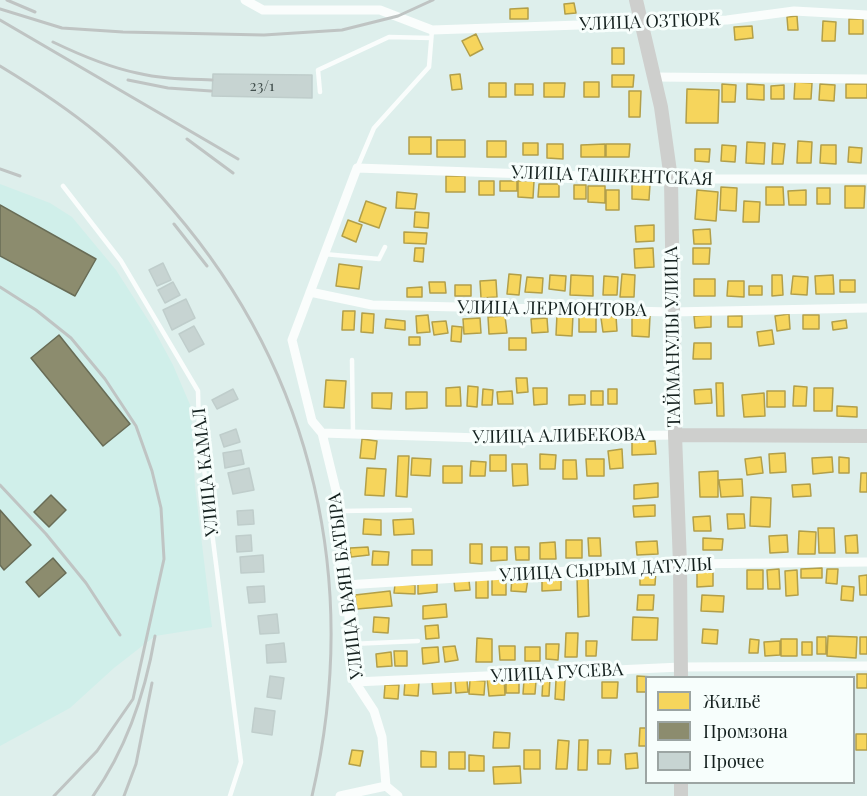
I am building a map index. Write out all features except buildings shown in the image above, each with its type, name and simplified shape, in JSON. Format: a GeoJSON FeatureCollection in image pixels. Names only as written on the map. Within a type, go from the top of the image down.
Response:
{"type":"FeatureCollection","features":[{"type":"Feature","properties":{"kind":"street"},"geometry":{"type":"LineString","coordinates":[[245,0],[263,10],[380,10],[432,34]]}},
{"type":"Feature","properties":{"kind":"street","name":"ТАЙМАНУЛЫ УЛИЦА"},"geometry":{"type":"LineString","coordinates":[[636,0],[661,107],[671,179],[681,672]]}},
{"type":"Feature","properties":{"kind":"street","name":"УЛИЦА ОЗТЮРК"},"geometry":{"type":"LineString","coordinates":[[432,34],[642,22],[727,20],[794,11],[867,15]]}},
{"type":"Feature","properties":{"kind":"street"},"geometry":{"type":"LineString","coordinates":[[654,77],[867,79]]}},
{"type":"Feature","properties":{"kind":"street","name":"УЛИЦА ТАШКЕНТСКАЯ"},"geometry":{"type":"LineString","coordinates":[[357,168],[671,179],[867,179]]}},
{"type":"Feature","properties":{"kind":"street","name":"УЛИЦА БАЯН БАТЫРА"},"geometry":{"type":"LineString","coordinates":[[357,168],[292,340],[312,422],[322,433],[341,511],[340,545],[355,682],[374,711],[382,737],[386,786]]}},
{"type":"Feature","properties":{"kind":"street","name":"УЛИЦА ЛЕРМОНТОВА"},"geometry":{"type":"LineString","coordinates":[[310,292],[372,305],[672,312],[867,308]]}},
{"type":"Feature","properties":{"kind":"street","name":"УЛИЦА АЛИБЕКОВА"},"geometry":{"type":"LineString","coordinates":[[322,433],[481,438],[675,435],[867,436]]}},
{"type":"Feature","properties":{"kind":"street","name":"УЛИЦА СЫРЫМ ДАТУЛЫ"},"geometry":{"type":"LineString","coordinates":[[346,585],[680,564],[867,562]]}},
{"type":"Feature","properties":{"kind":"street","name":"УЛИЦА ГУСЕВА"},"geometry":{"type":"LineString","coordinates":[[355,682],[867,666]]}},
{"type":"Feature","properties":{"kind":"street"},"geometry":{"type":"LineString","coordinates":[[340,796],[386,786],[398,796]]}},
{"type":"Feature","properties":{"kind":"lane"},"geometry":{"type":"LineString","coordinates":[[320,92],[318,70],[389,37],[432,34],[429,67],[374,128],[357,168]]}},
{"type":"Feature","properties":{"kind":"lane","name":"УЛИЦА КАМАЛ"},"geometry":{"type":"LineString","coordinates":[[63,186],[121,261],[198,391],[199,429],[241,762],[230,796]]}},
{"type":"Feature","properties":{"kind":"lane"},"geometry":{"type":"LineString","coordinates":[[324,254],[379,259],[385,247]]}},
{"type":"Feature","properties":{"kind":"lane"},"geometry":{"type":"LineString","coordinates":[[352,360],[353,434]]}},
{"type":"Feature","properties":{"kind":"lane"},"geometry":{"type":"LineString","coordinates":[[341,511],[410,510]]}},
{"type":"Feature","properties":{"kind":"lane"},"geometry":{"type":"LineString","coordinates":[[351,644],[418,641]]}},
{"type":"Feature","properties":{"kind":"shaded area"},"geometry":{"type":"Polygon","coordinates":[[[0,184],[50,203],[72,217],[116,270],[152,326],[173,365],[191,407],[195,486],[212,627],[155,636],[114,668],[70,708],[0,746],[0,184]]]}},
{"type":"Feature","properties":{"kind":"railway"},"geometry":{"type":"LineString","coordinates":[[7,0],[35,12]]}},
{"type":"Feature","properties":{"kind":"railway"},"geometry":{"type":"LineString","coordinates":[[0,9],[62,28],[123,32],[264,35],[342,30],[398,16],[433,0]]}},
{"type":"Feature","properties":{"kind":"railway"},"geometry":{"type":"LineString","coordinates":[[0,20],[238,159]]}},
{"type":"Feature","properties":{"kind":"railway"},"geometry":{"type":"LineString","coordinates":[[53,42],[94,60],[146,75],[212,80]]}},
{"type":"Feature","properties":{"kind":"railway"},"geometry":{"type":"LineString","coordinates":[[0,66],[50,98],[97,133],[137,170],[173,210],[222,274],[262,342],[292,412],[314,486],[327,561],[331,639],[326,717],[312,796]]}},
{"type":"Feature","properties":{"kind":"railway"},"geometry":{"type":"LineString","coordinates":[[128,80],[168,88],[211,91]]}},
{"type":"Feature","properties":{"kind":"railway"},"geometry":{"type":"LineString","coordinates":[[187,139],[233,173]]}},
{"type":"Feature","properties":{"kind":"railway"},"geometry":{"type":"LineString","coordinates":[[0,169],[20,176]]}},
{"type":"Feature","properties":{"kind":"railway"},"geometry":{"type":"LineString","coordinates":[[174,224],[207,266]]}},
{"type":"Feature","properties":{"kind":"railway"},"geometry":{"type":"LineString","coordinates":[[0,287],[36,310],[71,338],[105,379],[136,426],[152,471],[161,508],[164,559],[133,699],[97,751],[54,796]]}},
{"type":"Feature","properties":{"kind":"railway"},"geometry":{"type":"LineString","coordinates":[[0,485],[46,534],[86,583],[120,635]]}},
{"type":"Feature","properties":{"kind":"railway"},"geometry":{"type":"LineString","coordinates":[[93,796],[116,759],[133,720],[146,679],[155,636]]}},
{"type":"Feature","properties":{"kind":"railway"},"geometry":{"type":"LineString","coordinates":[[124,796],[136,764],[152,683]]}}]}
